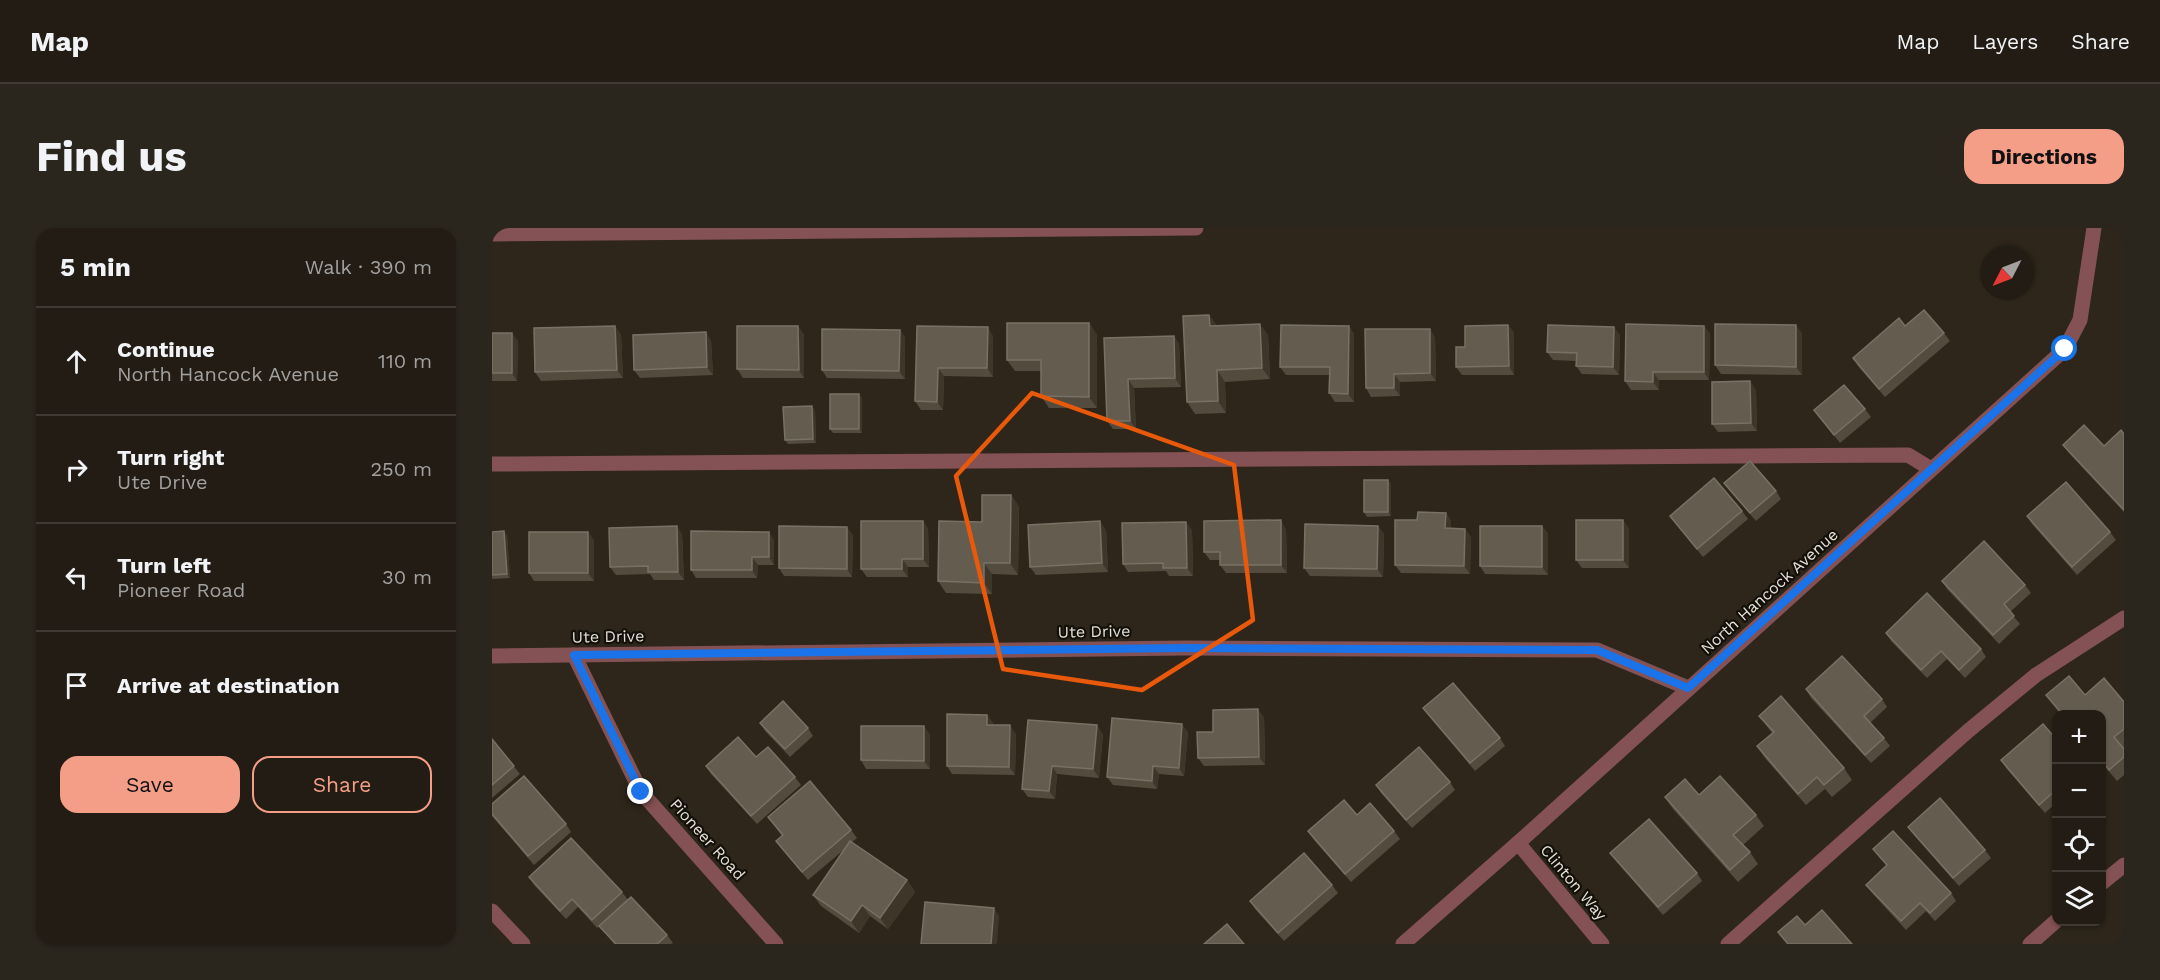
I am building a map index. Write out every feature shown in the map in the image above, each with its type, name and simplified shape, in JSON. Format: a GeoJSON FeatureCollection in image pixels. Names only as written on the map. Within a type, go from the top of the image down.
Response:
{"type":"FeatureCollection","features":[{"type":"Feature","properties":{"kind":"street"},"geometry":{"type":"LineString","coordinates":[[492,234],[734,230],[1196,228]]}},
{"type":"Feature","properties":{"kind":"street","name":"North Hancock Avenue"},"geometry":{"type":"LineString","coordinates":[[1403,944],[2065,349],[2080,320],[2094,228]]}},
{"type":"Feature","properties":{"kind":"street"},"geometry":{"type":"LineString","coordinates":[[492,464],[1908,454],[1931,469]]}},
{"type":"Feature","properties":{"kind":"street"},"geometry":{"type":"LineString","coordinates":[[1728,944],[1968,731],[2036,675],[2124,618]]}},
{"type":"Feature","properties":{"kind":"street","name":"Ute Drive"},"geometry":{"type":"LineString","coordinates":[[492,656],[1185,648],[1597,650],[1688,688]]}},
{"type":"Feature","properties":{"kind":"street","name":"Pioneer Road"},"geometry":{"type":"LineString","coordinates":[[574,655],[641,792],[777,944]]}},
{"type":"Feature","properties":{"kind":"street","name":"Clinton Way"},"geometry":{"type":"LineString","coordinates":[[1518,843],[1602,944]]}},
{"type":"Feature","properties":{"kind":"street"},"geometry":{"type":"LineString","coordinates":[[2106,880],[2124,865]]}},
{"type":"Feature","properties":{"kind":"street"},"geometry":{"type":"LineString","coordinates":[[492,911],[523,944]]}},
{"type":"Feature","properties":{"kind":"street"},"geometry":{"type":"LineString","coordinates":[[2030,944],[2052,925]]}},
{"type":"Feature","properties":{"kind":"highlighted area"},"geometry":{"type":"Polygon","coordinates":[[[1032,393],[1234,465],[1253,620],[1142,690],[1003,669],[956,476],[1032,393]]]}},
{"type":"Feature","properties":{"kind":"building"},"geometry":{"type":"Polygon","coordinates":[[[1924,310],[1944,333],[1879,389],[1853,358],[1899,318],[1905,326],[1924,310]]]}},
{"type":"Feature","properties":{"kind":"building"},"geometry":{"type":"Polygon","coordinates":[[[1209,315],[1210,326],[1260,324],[1262,368],[1217,370],[1218,401],[1187,402],[1183,316],[1209,315]]]}},
{"type":"Feature","properties":{"kind":"building"},"geometry":{"type":"Polygon","coordinates":[[[1007,323],[1089,323],[1089,397],[1041,396],[1041,360],[1007,360],[1007,323]]]}},
{"type":"Feature","properties":{"kind":"building"},"geometry":{"type":"Polygon","coordinates":[[[1626,324],[1704,326],[1704,372],[1653,372],[1653,382],[1625,381],[1626,324]]]}},
{"type":"Feature","properties":{"kind":"building"},"geometry":{"type":"Polygon","coordinates":[[[1715,324],[1796,325],[1796,367],[1715,365],[1715,324]]]}},
{"type":"Feature","properties":{"kind":"building"},"geometry":{"type":"Polygon","coordinates":[[[1281,325],[1349,326],[1348,394],[1329,393],[1330,367],[1280,367],[1281,325]]]}},
{"type":"Feature","properties":{"kind":"building"},"geometry":{"type":"Polygon","coordinates":[[[1508,325],[1509,366],[1456,367],[1456,347],[1465,347],[1465,326],[1508,325]]]}},
{"type":"Feature","properties":{"kind":"building"},"geometry":{"type":"Polygon","coordinates":[[[1548,325],[1614,327],[1613,367],[1576,366],[1577,353],[1547,352],[1548,325]]]}},
{"type":"Feature","properties":{"kind":"building"},"geometry":{"type":"Polygon","coordinates":[[[615,326],[617,370],[535,372],[534,328],[615,326]]]}},
{"type":"Feature","properties":{"kind":"building"},"geometry":{"type":"Polygon","coordinates":[[[737,326],[798,326],[799,370],[737,369],[737,326]]]}},
{"type":"Feature","properties":{"kind":"building"},"geometry":{"type":"Polygon","coordinates":[[[917,326],[988,327],[987,368],[938,368],[937,402],[915,401],[917,326]]]}},
{"type":"Feature","properties":{"kind":"building"},"geometry":{"type":"Polygon","coordinates":[[[822,329],[900,330],[899,371],[822,370],[822,329]]]}},
{"type":"Feature","properties":{"kind":"building"},"geometry":{"type":"Polygon","coordinates":[[[1365,329],[1430,329],[1430,373],[1394,374],[1394,388],[1366,388],[1365,329]]]}},
{"type":"Feature","properties":{"kind":"building"},"geometry":{"type":"Polygon","coordinates":[[[706,332],[707,367],[634,370],[633,335],[706,332]]]}},
{"type":"Feature","properties":{"kind":"building"},"geometry":{"type":"Polygon","coordinates":[[[492,333],[512,333],[512,373],[492,373],[492,333]]]}},
{"type":"Feature","properties":{"kind":"building"},"geometry":{"type":"Polygon","coordinates":[[[1174,336],[1175,378],[1128,379],[1130,421],[1107,421],[1104,338],[1174,336]]]}},
{"type":"Feature","properties":{"kind":"building"},"geometry":{"type":"Polygon","coordinates":[[[1750,381],[1751,423],[1712,424],[1712,382],[1750,381]]]}},
{"type":"Feature","properties":{"kind":"building"},"geometry":{"type":"Polygon","coordinates":[[[1844,385],[1865,409],[1834,435],[1814,410],[1844,385]]]}},
{"type":"Feature","properties":{"kind":"building"},"geometry":{"type":"Polygon","coordinates":[[[830,394],[859,394],[859,429],[830,429],[830,394]]]}},
{"type":"Feature","properties":{"kind":"building"},"geometry":{"type":"Polygon","coordinates":[[[812,406],[813,439],[785,440],[783,407],[812,406]]]}},
{"type":"Feature","properties":{"kind":"building"},"geometry":{"type":"Polygon","coordinates":[[[2084,425],[2104,446],[2121,430],[2124,434],[2124,510],[2063,445],[2084,425]]]}},
{"type":"Feature","properties":{"kind":"building"},"geometry":{"type":"Polygon","coordinates":[[[1750,461],[1776,491],[1750,513],[1724,483],[1750,461]]]}},
{"type":"Feature","properties":{"kind":"building"},"geometry":{"type":"Polygon","coordinates":[[[1714,478],[1742,511],[1697,549],[1670,516],[1714,478]]]}},
{"type":"Feature","properties":{"kind":"building"},"geometry":{"type":"Polygon","coordinates":[[[1364,480],[1388,480],[1388,512],[1364,512],[1364,480]]]}},
{"type":"Feature","properties":{"kind":"building"},"geometry":{"type":"Polygon","coordinates":[[[2066,482],[2110,532],[2072,567],[2027,516],[2066,482]]]}},
{"type":"Feature","properties":{"kind":"building"},"geometry":{"type":"Polygon","coordinates":[[[982,495],[1011,495],[1010,563],[984,563],[984,583],[938,581],[939,521],[982,522],[982,495]]]}},
{"type":"Feature","properties":{"kind":"building"},"geometry":{"type":"Polygon","coordinates":[[[1418,512],[1446,513],[1445,528],[1465,529],[1464,566],[1395,565],[1395,520],[1417,520],[1418,512]]]}},
{"type":"Feature","properties":{"kind":"building"},"geometry":{"type":"Polygon","coordinates":[[[1281,520],[1281,565],[1220,565],[1220,552],[1204,552],[1204,521],[1281,520]]]}},
{"type":"Feature","properties":{"kind":"building"},"geometry":{"type":"Polygon","coordinates":[[[1576,520],[1623,520],[1623,560],[1576,560],[1576,520]]]}},
{"type":"Feature","properties":{"kind":"building"},"geometry":{"type":"Polygon","coordinates":[[[861,521],[923,521],[923,559],[902,559],[902,569],[861,569],[861,521]]]}},
{"type":"Feature","properties":{"kind":"building"},"geometry":{"type":"Polygon","coordinates":[[[1100,521],[1102,563],[1030,567],[1028,525],[1100,521]]]}},
{"type":"Feature","properties":{"kind":"building"},"geometry":{"type":"Polygon","coordinates":[[[1186,522],[1187,568],[1163,568],[1163,563],[1123,564],[1122,523],[1186,522]]]}},
{"type":"Feature","properties":{"kind":"building"},"geometry":{"type":"Polygon","coordinates":[[[1305,524],[1378,526],[1377,569],[1304,568],[1305,524]]]}},
{"type":"Feature","properties":{"kind":"building"},"geometry":{"type":"Polygon","coordinates":[[[677,526],[678,572],[648,572],[648,566],[610,567],[609,528],[677,526]]]}},
{"type":"Feature","properties":{"kind":"building"},"geometry":{"type":"Polygon","coordinates":[[[779,526],[847,527],[847,569],[779,568],[779,526]]]}},
{"type":"Feature","properties":{"kind":"building"},"geometry":{"type":"Polygon","coordinates":[[[1480,526],[1542,526],[1542,567],[1480,566],[1480,526]]]}},
{"type":"Feature","properties":{"kind":"building"},"geometry":{"type":"Polygon","coordinates":[[[504,531],[507,574],[492,575],[492,532],[504,531]]]}},
{"type":"Feature","properties":{"kind":"building"},"geometry":{"type":"Polygon","coordinates":[[[691,531],[769,532],[769,557],[752,557],[752,570],[691,570],[691,531]]]}},
{"type":"Feature","properties":{"kind":"building"},"geometry":{"type":"Polygon","coordinates":[[[529,532],[588,532],[588,573],[529,573],[529,532]]]}},
{"type":"Feature","properties":{"kind":"building"},"geometry":{"type":"Polygon","coordinates":[[[1984,541],[2025,585],[2004,604],[2014,616],[1993,635],[1942,581],[1984,541]]]}},
{"type":"Feature","properties":{"kind":"building"},"geometry":{"type":"Polygon","coordinates":[[[1927,593],[1981,649],[1959,670],[1941,651],[1921,670],[1886,633],[1927,593]]]}},
{"type":"Feature","properties":{"kind":"building"},"geometry":{"type":"Polygon","coordinates":[[[1842,656],[1882,699],[1864,716],[1884,738],[1865,755],[1806,689],[1842,656]]]}},
{"type":"Feature","properties":{"kind":"building"},"geometry":{"type":"Polygon","coordinates":[[[2069,676],[2085,695],[2104,678],[2124,702],[2124,729],[2114,737],[2124,749],[2124,757],[2109,770],[2106,766],[2106,710],[2059,710],[2046,695],[2069,676]]]}},
{"type":"Feature","properties":{"kind":"building"},"geometry":{"type":"Polygon","coordinates":[[[1453,683],[1500,738],[1470,763],[1423,708],[1453,683]]]}},
{"type":"Feature","properties":{"kind":"building"},"geometry":{"type":"Polygon","coordinates":[[[1781,696],[1844,768],[1824,785],[1817,777],[1798,794],[1757,746],[1774,732],[1759,716],[1781,696]]]}},
{"type":"Feature","properties":{"kind":"building"},"geometry":{"type":"Polygon","coordinates":[[[783,701],[808,728],[785,749],[760,723],[783,701]]]}},
{"type":"Feature","properties":{"kind":"building"},"geometry":{"type":"Polygon","coordinates":[[[1258,709],[1259,757],[1198,758],[1197,732],[1213,732],[1213,710],[1258,709]]]}},
{"type":"Feature","properties":{"kind":"building"},"geometry":{"type":"Polygon","coordinates":[[[947,714],[987,715],[987,725],[1010,725],[1009,767],[947,766],[947,714]]]}},
{"type":"Feature","properties":{"kind":"building"},"geometry":{"type":"Polygon","coordinates":[[[1112,718],[1182,724],[1179,768],[1153,766],[1152,781],[1107,777],[1112,718]]]}},
{"type":"Feature","properties":{"kind":"building"},"geometry":{"type":"Polygon","coordinates":[[[1028,720],[1097,725],[1093,769],[1052,766],[1049,791],[1022,789],[1028,720]]]}},
{"type":"Feature","properties":{"kind":"building"},"geometry":{"type":"Polygon","coordinates":[[[2043,724],[2052,734],[2052,794],[2039,805],[2001,760],[2043,724]]]}},
{"type":"Feature","properties":{"kind":"building"},"geometry":{"type":"Polygon","coordinates":[[[861,726],[924,726],[924,761],[861,760],[861,726]]]}},
{"type":"Feature","properties":{"kind":"building"},"geometry":{"type":"Polygon","coordinates":[[[738,737],[756,757],[768,747],[795,777],[751,816],[706,766],[738,737]]]}},
{"type":"Feature","properties":{"kind":"building"},"geometry":{"type":"Polygon","coordinates":[[[492,739],[514,766],[492,785],[492,739]]]}},
{"type":"Feature","properties":{"kind":"building"},"geometry":{"type":"Polygon","coordinates":[[[1419,747],[1450,782],[1406,820],[1376,785],[1419,747]]]}},
{"type":"Feature","properties":{"kind":"building"},"geometry":{"type":"Polygon","coordinates":[[[524,776],[566,824],[528,856],[492,814],[492,804],[524,776]]]}},
{"type":"Feature","properties":{"kind":"building"},"geometry":{"type":"Polygon","coordinates":[[[1720,776],[1756,815],[1733,835],[1750,852],[1730,870],[1665,797],[1685,779],[1699,795],[1720,776]]]}},
{"type":"Feature","properties":{"kind":"building"},"geometry":{"type":"Polygon","coordinates":[[[810,781],[851,830],[802,872],[776,841],[783,835],[768,817],[810,781]]]}},
{"type":"Feature","properties":{"kind":"building"},"geometry":{"type":"Polygon","coordinates":[[[1940,798],[1985,850],[1953,878],[1908,827],[1940,798]]]}},
{"type":"Feature","properties":{"kind":"building"},"geometry":{"type":"Polygon","coordinates":[[[1344,800],[1357,815],[1370,803],[1394,831],[1345,874],[1308,831],[1344,800]]]}},
{"type":"Feature","properties":{"kind":"building"},"geometry":{"type":"Polygon","coordinates":[[[1649,819],[1697,873],[1658,907],[1610,853],[1649,819]]]}},
{"type":"Feature","properties":{"kind":"building"},"geometry":{"type":"Polygon","coordinates":[[[1893,831],[1951,893],[1930,913],[1920,903],[1901,921],[1866,885],[1887,865],[1873,849],[1893,831]]]}},
{"type":"Feature","properties":{"kind":"building"},"geometry":{"type":"Polygon","coordinates":[[[571,838],[622,892],[592,920],[572,899],[560,911],[529,877],[571,838]]]}},
{"type":"Feature","properties":{"kind":"building"},"geometry":{"type":"Polygon","coordinates":[[[850,841],[907,880],[880,918],[862,905],[851,921],[813,895],[850,841]]]}},
{"type":"Feature","properties":{"kind":"building"},"geometry":{"type":"Polygon","coordinates":[[[1304,853],[1332,885],[1278,933],[1250,901],[1304,853]]]}},
{"type":"Feature","properties":{"kind":"building"},"geometry":{"type":"Polygon","coordinates":[[[631,897],[667,935],[657,944],[616,944],[599,926],[631,897]]]}},
{"type":"Feature","properties":{"kind":"building"},"geometry":{"type":"Polygon","coordinates":[[[925,902],[994,908],[991,944],[921,944],[925,902]]]}},
{"type":"Feature","properties":{"kind":"building"},"geometry":{"type":"Polygon","coordinates":[[[1822,910],[1852,944],[1788,944],[1778,932],[1797,916],[1805,925],[1822,910]]]}},
{"type":"Feature","properties":{"kind":"building"},"geometry":{"type":"Polygon","coordinates":[[[1227,924],[1244,944],[1204,944],[1227,924]]]}},
{"type":"Feature","properties":{"kind":"route"},"geometry":{"type":"LineString","coordinates":[[641,792],[574,655],[1185,648],[1597,650],[1688,688],[2065,349]]}}]}
